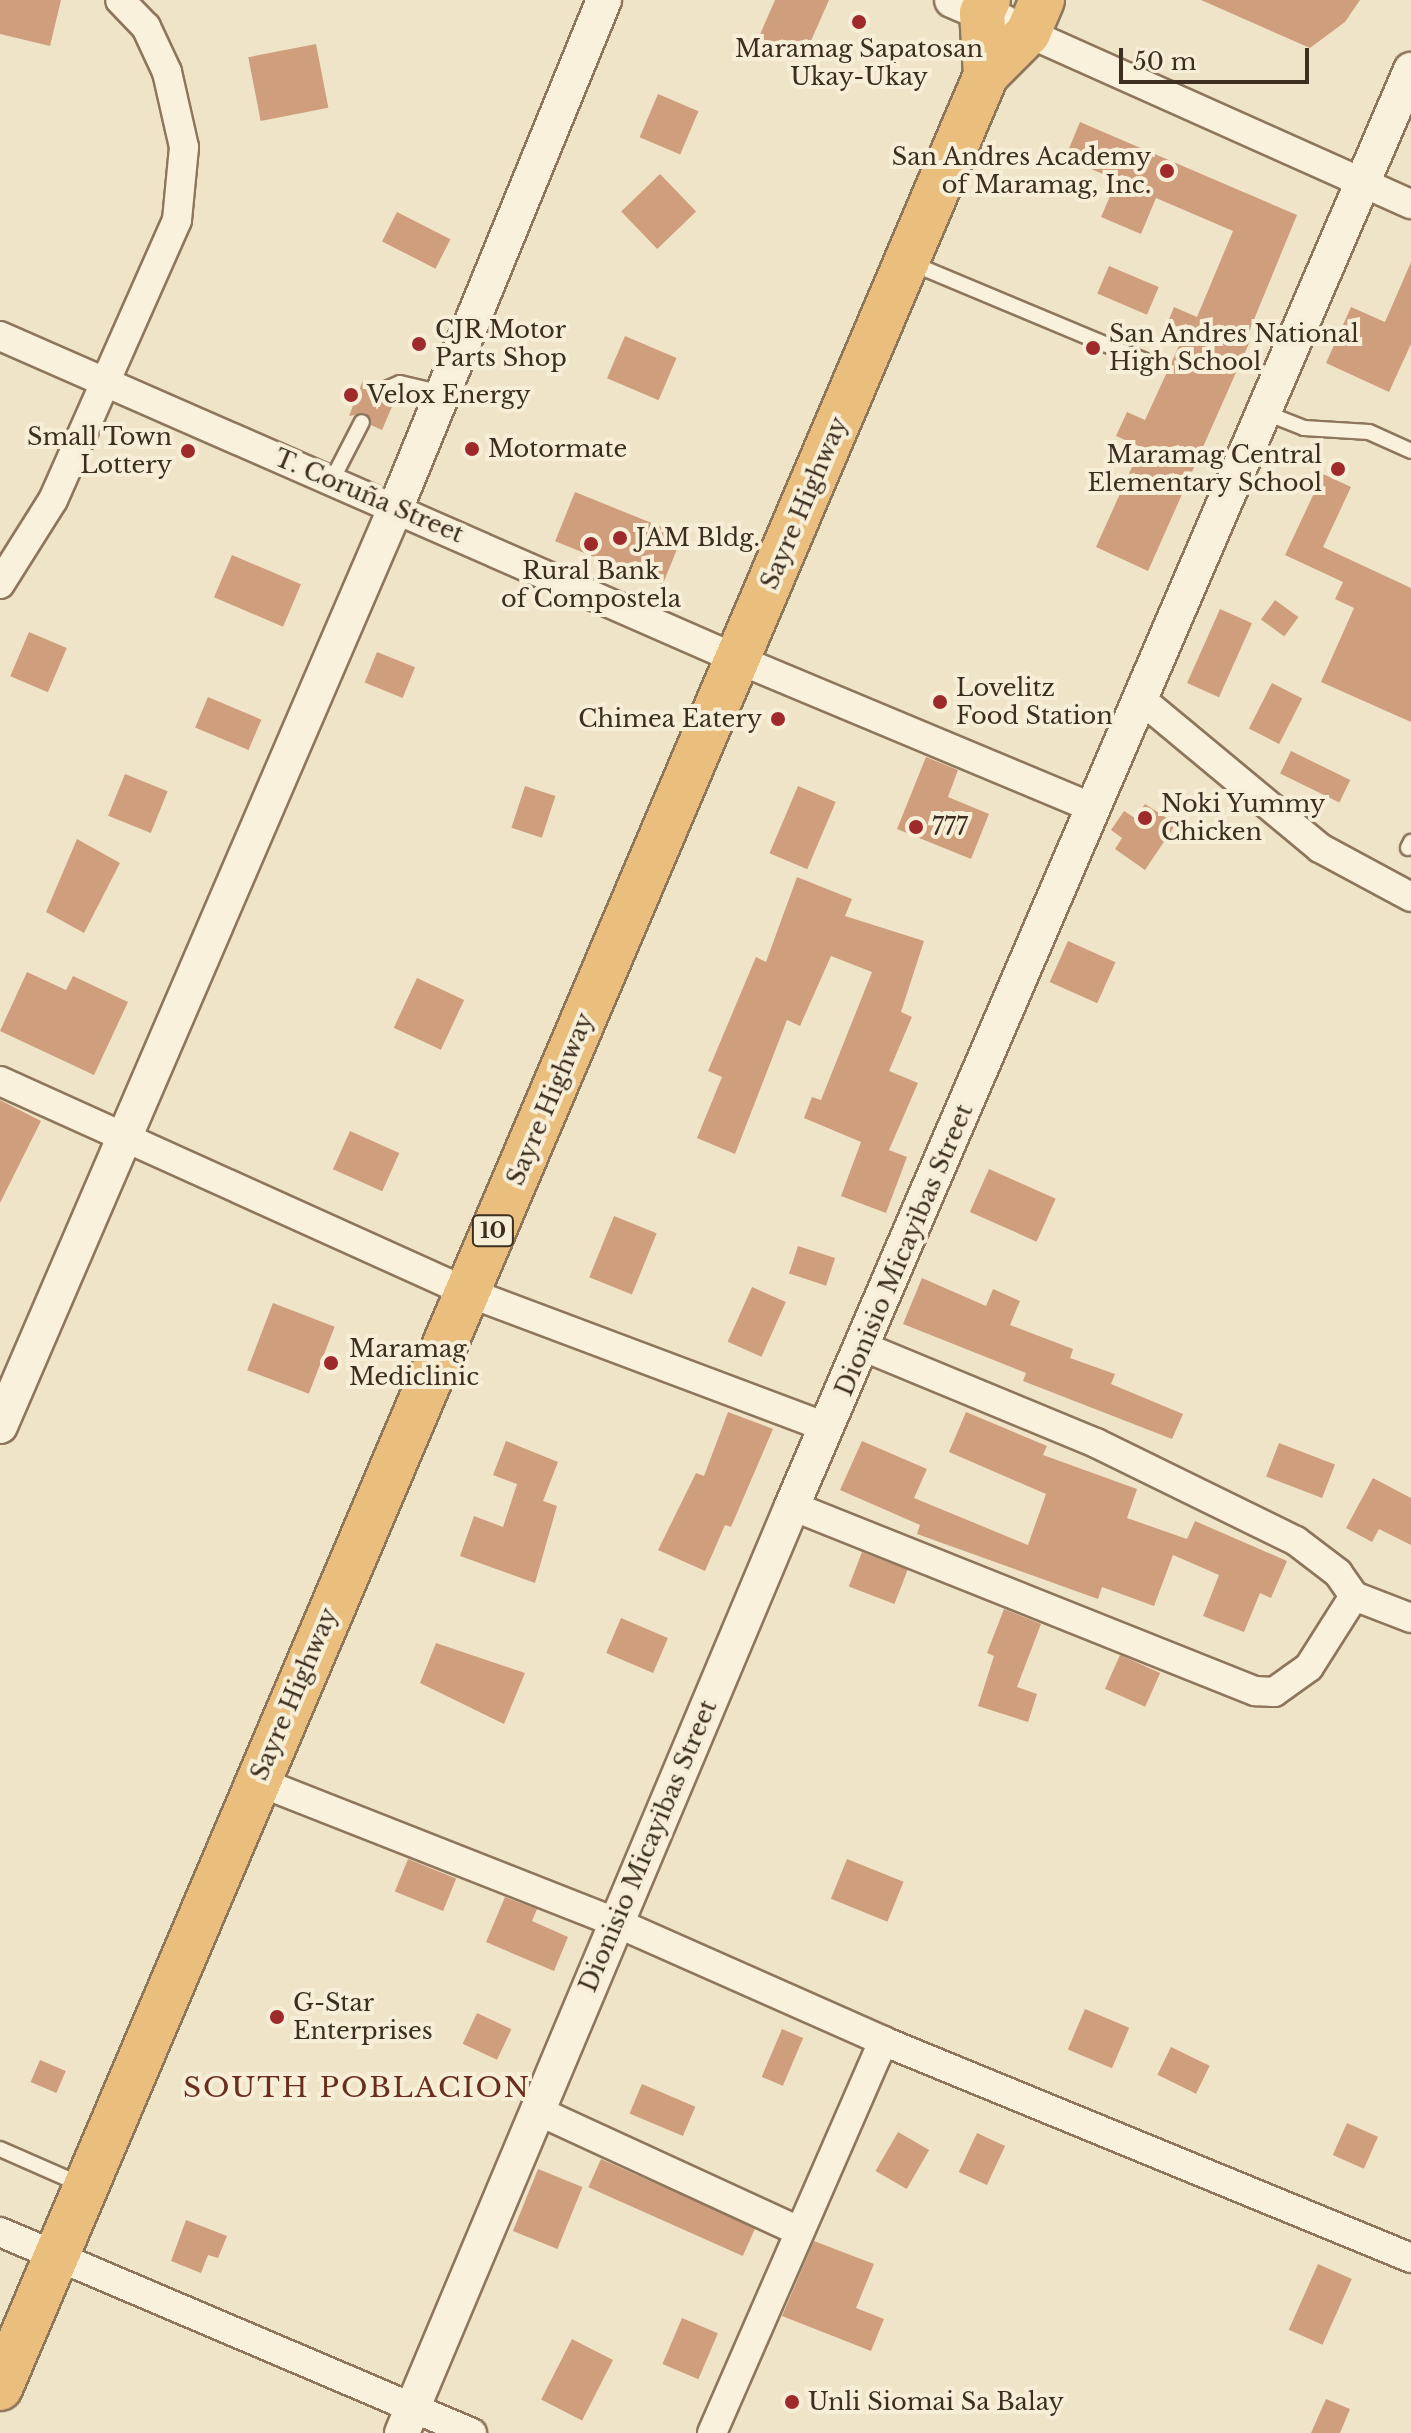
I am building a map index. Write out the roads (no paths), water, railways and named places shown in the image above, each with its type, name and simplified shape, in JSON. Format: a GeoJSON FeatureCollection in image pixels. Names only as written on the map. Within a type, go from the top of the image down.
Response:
{"type":"FeatureCollection","features":[{"type":"Feature","properties":{"kind":"highway","name":"Sayre Highway"},"geometry":{"type":"LineString","coordinates":[[974,4],[986,75]]}},
{"type":"Feature","properties":{"kind":"highway","name":"Sayre Highway"},"geometry":{"type":"LineString","coordinates":[[0,2388],[986,75],[1035,16]]}},
{"type":"Feature","properties":{"kind":"street"},"geometry":{"type":"LineString","coordinates":[[0,584],[53,500],[108,384],[177,220],[184,147],[167,72],[146,27],[120,0]]}},
{"type":"Feature","properties":{"kind":"street"},"geometry":{"type":"LineString","coordinates":[[0,1426],[396,507],[604,0]]}},
{"type":"Feature","properties":{"kind":"street"},"geometry":{"type":"LineString","coordinates":[[974,4],[1035,16],[1363,183],[1411,204]]}},
{"type":"Feature","properties":{"kind":"street","name":"Dionisio Micayibas Street"},"geometry":{"type":"LineString","coordinates":[[407,2420],[792,1506],[1143,701],[1411,70]]}},
{"type":"Feature","properties":{"kind":"street","name":"T. Coruña Street"},"geometry":{"type":"LineString","coordinates":[[0,336],[737,659],[1095,809]]}},
{"type":"Feature","properties":{"kind":"street"},"geometry":{"type":"LineString","coordinates":[[1143,701],[1320,848],[1411,897]]}},
{"type":"Feature","properties":{"kind":"street"},"geometry":{"type":"LineString","coordinates":[[0,1081],[467,1292],[827,1427]]}},
{"type":"Feature","properties":{"kind":"street"},"geometry":{"type":"LineString","coordinates":[[862,1346],[1042,1419],[1296,1541],[1338,1573],[1354,1596],[1411,1618]]}},
{"type":"Feature","properties":{"kind":"street"},"geometry":{"type":"LineString","coordinates":[[792,1506],[1255,1691],[1274,1692],[1309,1667],[1354,1596]]}},
{"type":"Feature","properties":{"kind":"street"},"geometry":{"type":"LineString","coordinates":[[257,1781],[615,1922],[883,2041],[1411,2258]]}},
{"type":"Feature","properties":{"kind":"street"},"geometry":{"type":"LineString","coordinates":[[712,2433],[797,2230],[883,2041]]}},
{"type":"Feature","properties":{"kind":"street"},"geometry":{"type":"LineString","coordinates":[[538,2111],[797,2230]]}},
{"type":"Feature","properties":{"kind":"street"},"geometry":{"type":"LineString","coordinates":[[0,2232],[407,2420],[472,2433]]}},
{"type":"Feature","properties":{"kind":"lane"},"geometry":{"type":"LineString","coordinates":[[907,261],[1145,361]]}},
{"type":"Feature","properties":{"kind":"lane"},"geometry":{"type":"LineString","coordinates":[[384,390],[400,383],[443,393]]}},
{"type":"Feature","properties":{"kind":"lane"},"geometry":{"type":"LineString","coordinates":[[1266,413],[1304,428],[1369,432],[1411,451]]}},
{"type":"Feature","properties":{"kind":"lane"},"geometry":{"type":"LineString","coordinates":[[332,480],[362,422]]}},
{"type":"Feature","properties":{"kind":"lane"},"geometry":{"type":"LineString","coordinates":[[0,2149],[86,2186]]}},
{"type":"Feature","properties":{"kind":"place","name":"Maramag Sapatosan Ukay-Ukay"},"geometry":{"type":"Point","coordinates":[859,22]}},
{"type":"Feature","properties":{"kind":"place","name":"San Andres Academy of Maramag, Inc."},"geometry":{"type":"Point","coordinates":[1167,171]}},
{"type":"Feature","properties":{"kind":"place","name":"CJR Motor Parts Shop"},"geometry":{"type":"Point","coordinates":[419,344]}},
{"type":"Feature","properties":{"kind":"place","name":"San Andres National High School"},"geometry":{"type":"Point","coordinates":[1093,348]}},
{"type":"Feature","properties":{"kind":"place","name":"Velox Energy"},"geometry":{"type":"Point","coordinates":[351,395]}},
{"type":"Feature","properties":{"kind":"place","name":"Motormate"},"geometry":{"type":"Point","coordinates":[472,449]}},
{"type":"Feature","properties":{"kind":"place","name":"Small Town Lottery"},"geometry":{"type":"Point","coordinates":[188,451]}},
{"type":"Feature","properties":{"kind":"place","name":"Maramag Central Elementary School"},"geometry":{"type":"Point","coordinates":[1338,469]}},
{"type":"Feature","properties":{"kind":"place","name":"JAM Bldg."},"geometry":{"type":"Point","coordinates":[620,538]}},
{"type":"Feature","properties":{"kind":"place","name":"Rural Bank of Compostela"},"geometry":{"type":"Point","coordinates":[591,544]}},
{"type":"Feature","properties":{"kind":"place","name":"Lovelitz Food Station"},"geometry":{"type":"Point","coordinates":[940,702]}},
{"type":"Feature","properties":{"kind":"place","name":"Chimea Eatery"},"geometry":{"type":"Point","coordinates":[778,719]}},
{"type":"Feature","properties":{"kind":"place","name":"Noki Yummy Chicken"},"geometry":{"type":"Point","coordinates":[1145,818]}},
{"type":"Feature","properties":{"kind":"place","name":"777"},"geometry":{"type":"Point","coordinates":[916,827]}},
{"type":"Feature","properties":{"kind":"place","name":"Maramag Mediclinic"},"geometry":{"type":"Point","coordinates":[331,1363]}},
{"type":"Feature","properties":{"kind":"place","name":"G-Star Enterprises"},"geometry":{"type":"Point","coordinates":[277,2017]}},
{"type":"Feature","properties":{"kind":"place","name":"Unli Siomai Sa Balay"},"geometry":{"type":"Point","coordinates":[792,2402]}},
{"type":"Feature","properties":{"kind":"district","name":"SOUTH POBLACION"},"geometry":{"type":"Point","coordinates":[357,2088]}}]}
